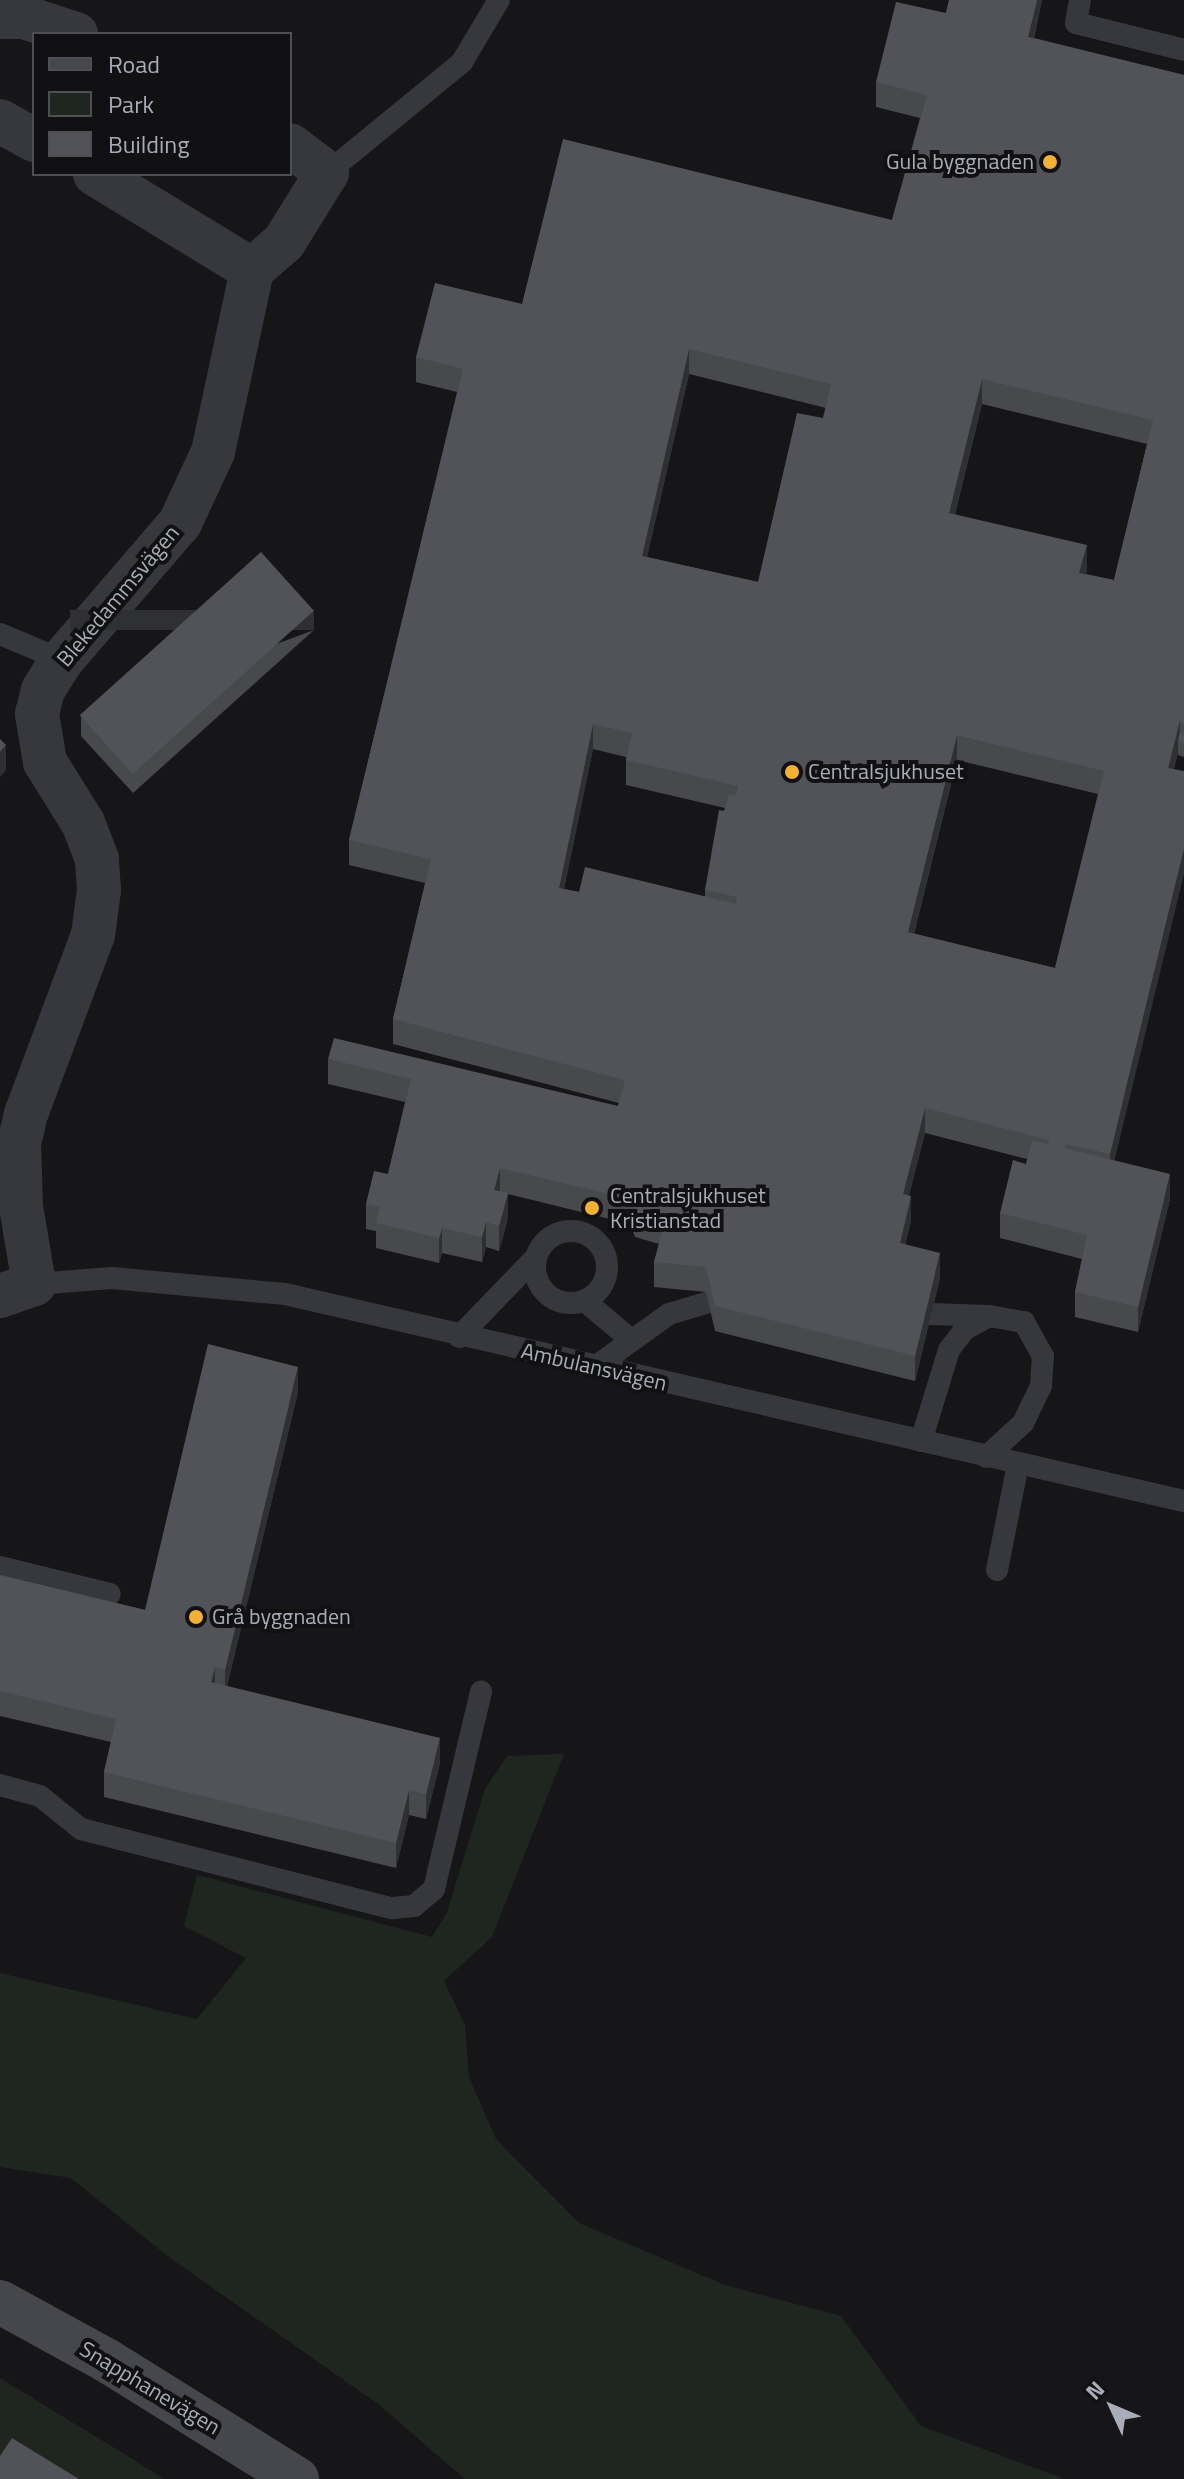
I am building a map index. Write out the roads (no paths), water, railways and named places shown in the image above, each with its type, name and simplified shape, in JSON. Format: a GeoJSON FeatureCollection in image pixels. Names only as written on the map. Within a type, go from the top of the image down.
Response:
{"type":"FeatureCollection","features":[{"type":"Feature","properties":{"kind":"main road","name":"Snapphanevägen"},"geometry":{"type":"LineString","coordinates":[[0,2302],[106,2360],[297,2479]]}},
{"type":"Feature","properties":{"kind":"street"},"geometry":{"type":"LineString","coordinates":[[0,17],[24,17],[70,32]]}},
{"type":"Feature","properties":{"kind":"street"},"geometry":{"type":"LineString","coordinates":[[0,121],[32,139]]}},
{"type":"Feature","properties":{"kind":"street"},"geometry":{"type":"LineString","coordinates":[[98,176],[252,270],[284,242],[327,173],[292,147]]}},
{"type":"Feature","properties":{"kind":"street","name":"Blekedammsvägen"},"geometry":{"type":"LineString","coordinates":[[17,1290],[21,1206],[19,1144],[26,1114],[93,935],[99,890],[97,859],[83,823],[45,762],[37,736],[43,690],[62,660],[180,523],[213,452],[252,270]]}},
{"type":"Feature","properties":{"kind":"lane"},"geometry":{"type":"LineString","coordinates":[[327,173],[462,62],[499,0]]}},
{"type":"Feature","properties":{"kind":"lane"},"geometry":{"type":"LineString","coordinates":[[1080,0],[1076,23],[1184,50]]}},
{"type":"Feature","properties":{"kind":"lane"},"geometry":{"type":"LineString","coordinates":[[0,634],[62,660]]}},
{"type":"Feature","properties":{"kind":"lane"},"geometry":{"type":"LineString","coordinates":[[459,1337],[536,1257],[547,1240],[560,1232],[573,1231],[599,1244],[608,1267],[604,1284],[585,1301],[572,1304],[545,1292],[535,1270],[536,1257]]}},
{"type":"Feature","properties":{"kind":"lane","name":"Ambulansvägen"},"geometry":{"type":"LineString","coordinates":[[17,1290],[112,1278],[285,1294],[459,1337],[1184,1501]]}},
{"type":"Feature","properties":{"kind":"lane"},"geometry":{"type":"LineString","coordinates":[[585,1301],[630,1339]]}},
{"type":"Feature","properties":{"kind":"lane"},"geometry":{"type":"LineString","coordinates":[[595,1367],[669,1314],[709,1302]]}},
{"type":"Feature","properties":{"kind":"lane"},"geometry":{"type":"LineString","coordinates":[[931,1314],[989,1316],[1024,1322],[1043,1356],[1041,1386],[1023,1423],[986,1457]]}},
{"type":"Feature","properties":{"kind":"lane"},"geometry":{"type":"LineString","coordinates":[[921,1441],[949,1350],[964,1330],[989,1316]]}},
{"type":"Feature","properties":{"kind":"lane"},"geometry":{"type":"LineString","coordinates":[[997,1570],[1018,1464]]}},
{"type":"Feature","properties":{"kind":"lane"},"geometry":{"type":"LineString","coordinates":[[0,1567],[110,1594]]}},
{"type":"Feature","properties":{"kind":"lane"},"geometry":{"type":"LineString","coordinates":[[0,1785],[40,1796],[81,1829],[392,1908],[414,1906],[434,1889],[481,1692]]}},
{"type":"Feature","properties":{"kind":"place","name":"Gula byggnaden"},"geometry":{"type":"Point","coordinates":[1050,162]}},
{"type":"Feature","properties":{"kind":"place","name":"Centralsjukhuset"},"geometry":{"type":"Point","coordinates":[792,772]}},
{"type":"Feature","properties":{"kind":"place","name":"Centralsjukhuset Kristianstad"},"geometry":{"type":"Point","coordinates":[592,1208]}},
{"type":"Feature","properties":{"kind":"place","name":"Grå byggnaden"},"geometry":{"type":"Point","coordinates":[196,1617]}}]}
